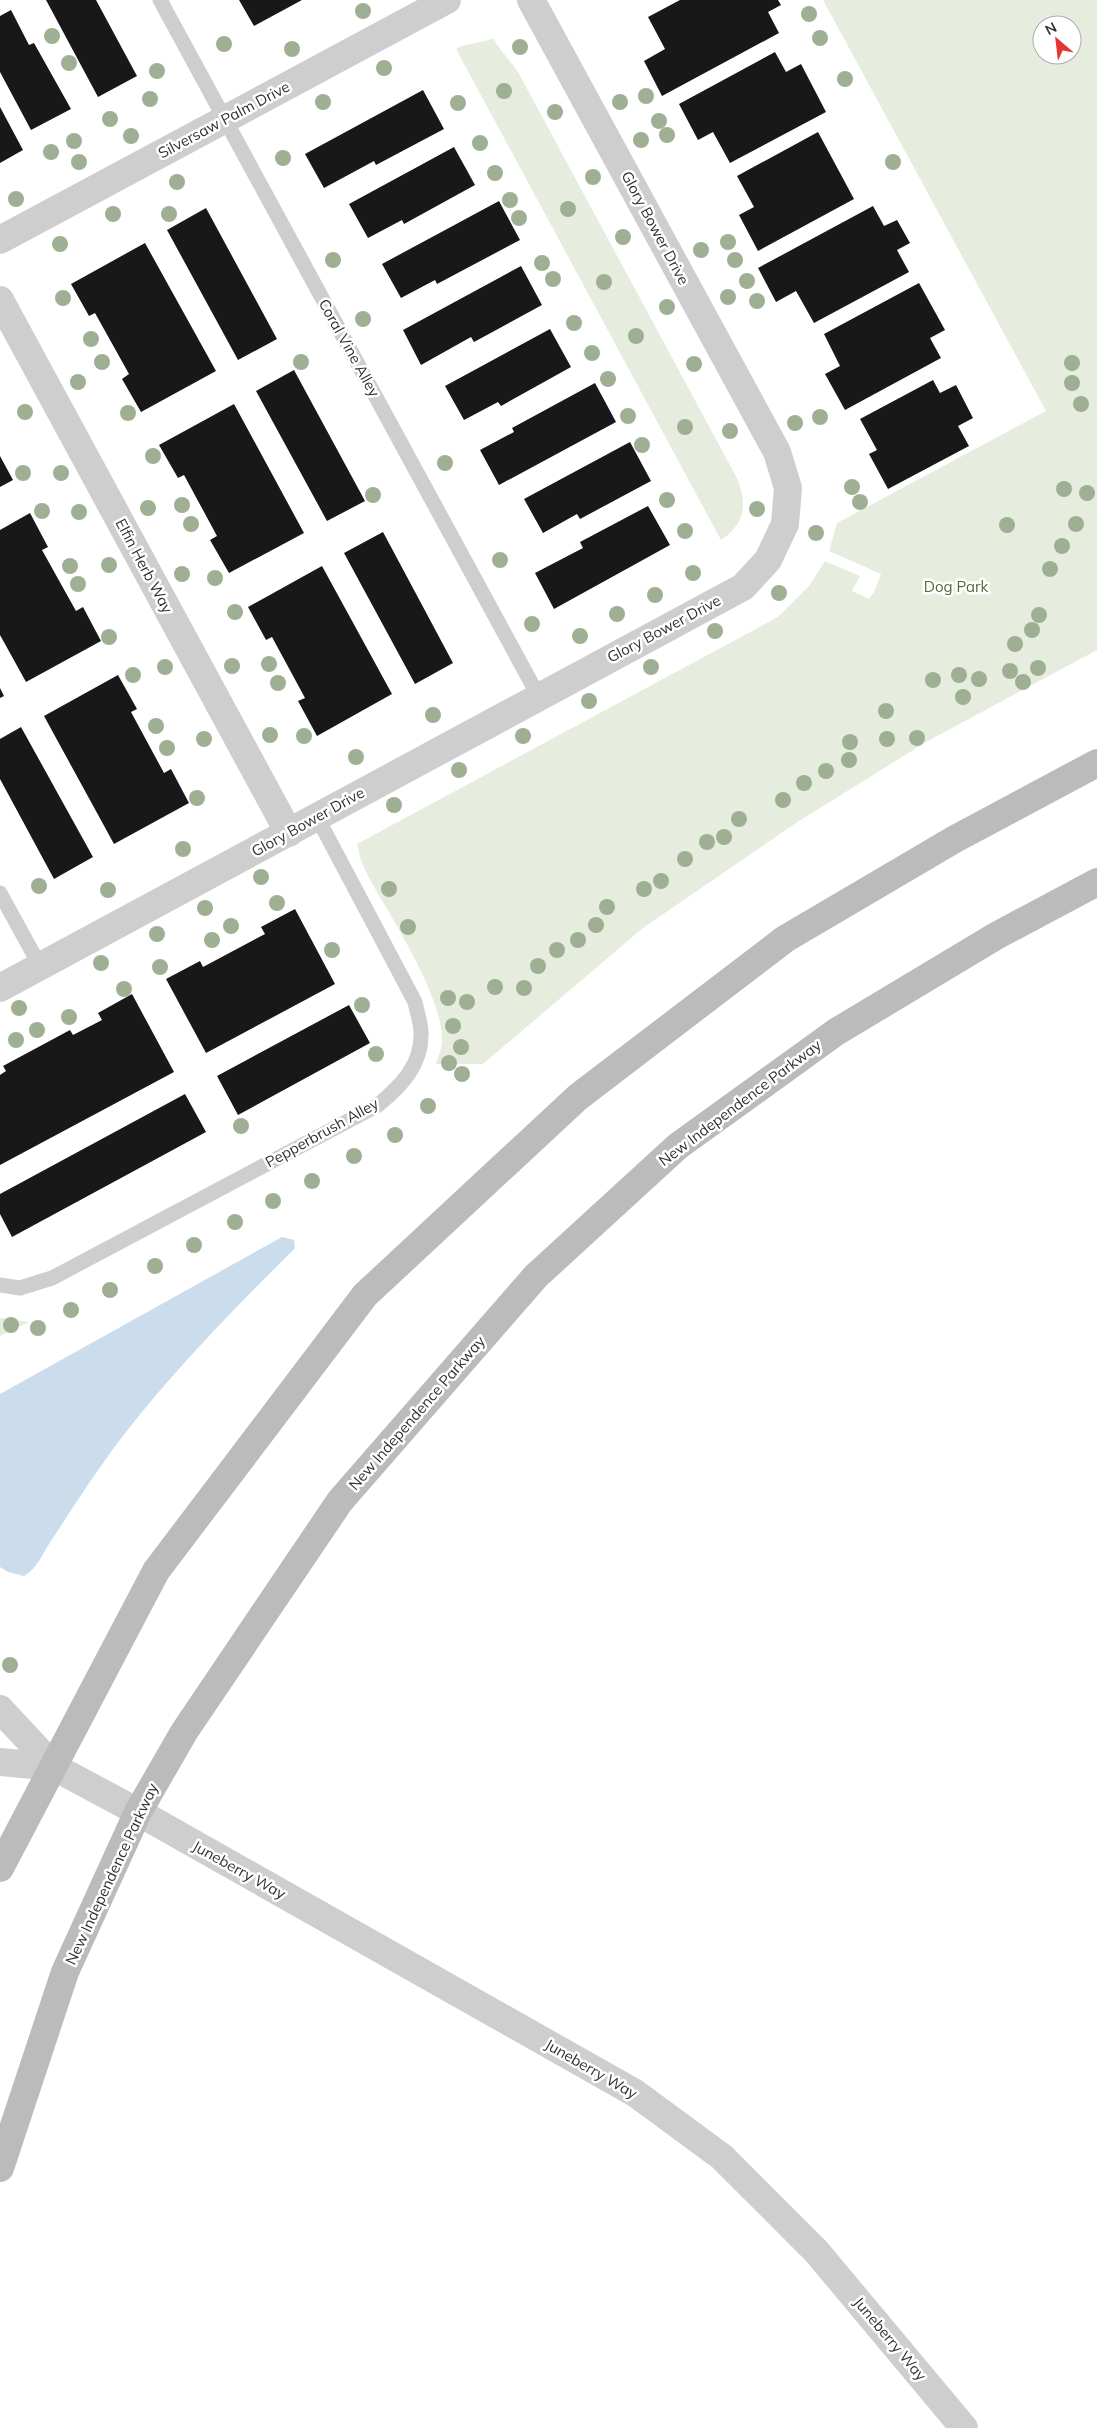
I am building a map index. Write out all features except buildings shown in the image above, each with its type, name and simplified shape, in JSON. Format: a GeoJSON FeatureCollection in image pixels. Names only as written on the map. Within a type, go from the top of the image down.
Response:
{"type":"FeatureCollection","features":[{"type":"Feature","properties":{"kind":"main road"},"geometry":{"type":"LineString","coordinates":[[0,1868],[156,1571],[365,1295],[578,1097],[786,939],[955,839],[1097,763]]}},
{"type":"Feature","properties":{"kind":"main road","name":"New Independence Parkway"},"geometry":{"type":"LineString","coordinates":[[0,2168],[66,1972],[138,1812],[184,1732],[340,1501],[536,1276],[678,1146],[836,1032],[996,936],[1097,882]]}},
{"type":"Feature","properties":{"kind":"street","name":"Silversaw Palm Drive"},"geometry":{"type":"LineString","coordinates":[[0,240],[447,0]]}},
{"type":"Feature","properties":{"kind":"street","name":"Glory Bower Drive"},"geometry":{"type":"LineString","coordinates":[[0,988],[742,587],[768,560],[785,524],[788,488],[777,452],[531,0]]}},
{"type":"Feature","properties":{"kind":"street","name":"Elfin Herb Way"},"geometry":{"type":"LineString","coordinates":[[0,300],[289,833]]}},
{"type":"Feature","properties":{"kind":"street"},"geometry":{"type":"LineString","coordinates":[[0,1709],[54,1767]]}},
{"type":"Feature","properties":{"kind":"street"},"geometry":{"type":"LineString","coordinates":[[0,1762],[54,1767]]}},
{"type":"Feature","properties":{"kind":"street","name":"Juneberry Way"},"geometry":{"type":"LineString","coordinates":[[54,1767],[138,1812],[635,2093],[722,2157],[816,2251],[964,2428]]}},
{"type":"Feature","properties":{"kind":"lane","name":"Coral Vine Alley"},"geometry":{"type":"LineString","coordinates":[[160,0],[538,697]]}},
{"type":"Feature","properties":{"kind":"lane","name":"Pepperbrush Alley"},"geometry":{"type":"LineString","coordinates":[[0,1285],[20,1288],[52,1278],[378,1104],[401,1085],[416,1063],[421,1034],[416,1002],[317,817]]}},
{"type":"Feature","properties":{"kind":"lane"},"geometry":{"type":"LineString","coordinates":[[0,893],[40,966]]}},
{"type":"Feature","properties":{"kind":"green space","name":"Dog Park"},"geometry":{"type":"Polygon","coordinates":[[[823,0],[1097,0],[1097,650],[926,742],[796,823],[643,928],[483,1064],[436,1064],[442,1041],[440,1023],[434,1002],[414,957],[368,876],[361,861],[357,844],[778,617],[809,586],[825,561],[860,576],[852,591],[869,599],[881,574],[829,551],[837,523],[1046,411],[823,0]]]}},
{"type":"Feature","properties":{"kind":"green space"},"geometry":{"type":"Polygon","coordinates":[[[493,38],[518,72],[738,480],[743,498],[742,513],[735,527],[721,540],[456,49],[493,38]]]}},
{"type":"Feature","properties":{"kind":"green space"},"geometry":{"type":"Polygon","coordinates":[[[0,1318],[29,1322],[0,1336],[0,1318]]]}},
{"type":"Feature","properties":{"kind":"water"},"geometry":{"type":"Polygon","coordinates":[[[282,1237],[294,1240],[295,1248],[221,1324],[149,1404],[99,1469],[33,1569],[24,1576],[8,1572],[0,1567],[0,1394],[282,1237]]]}}]}
